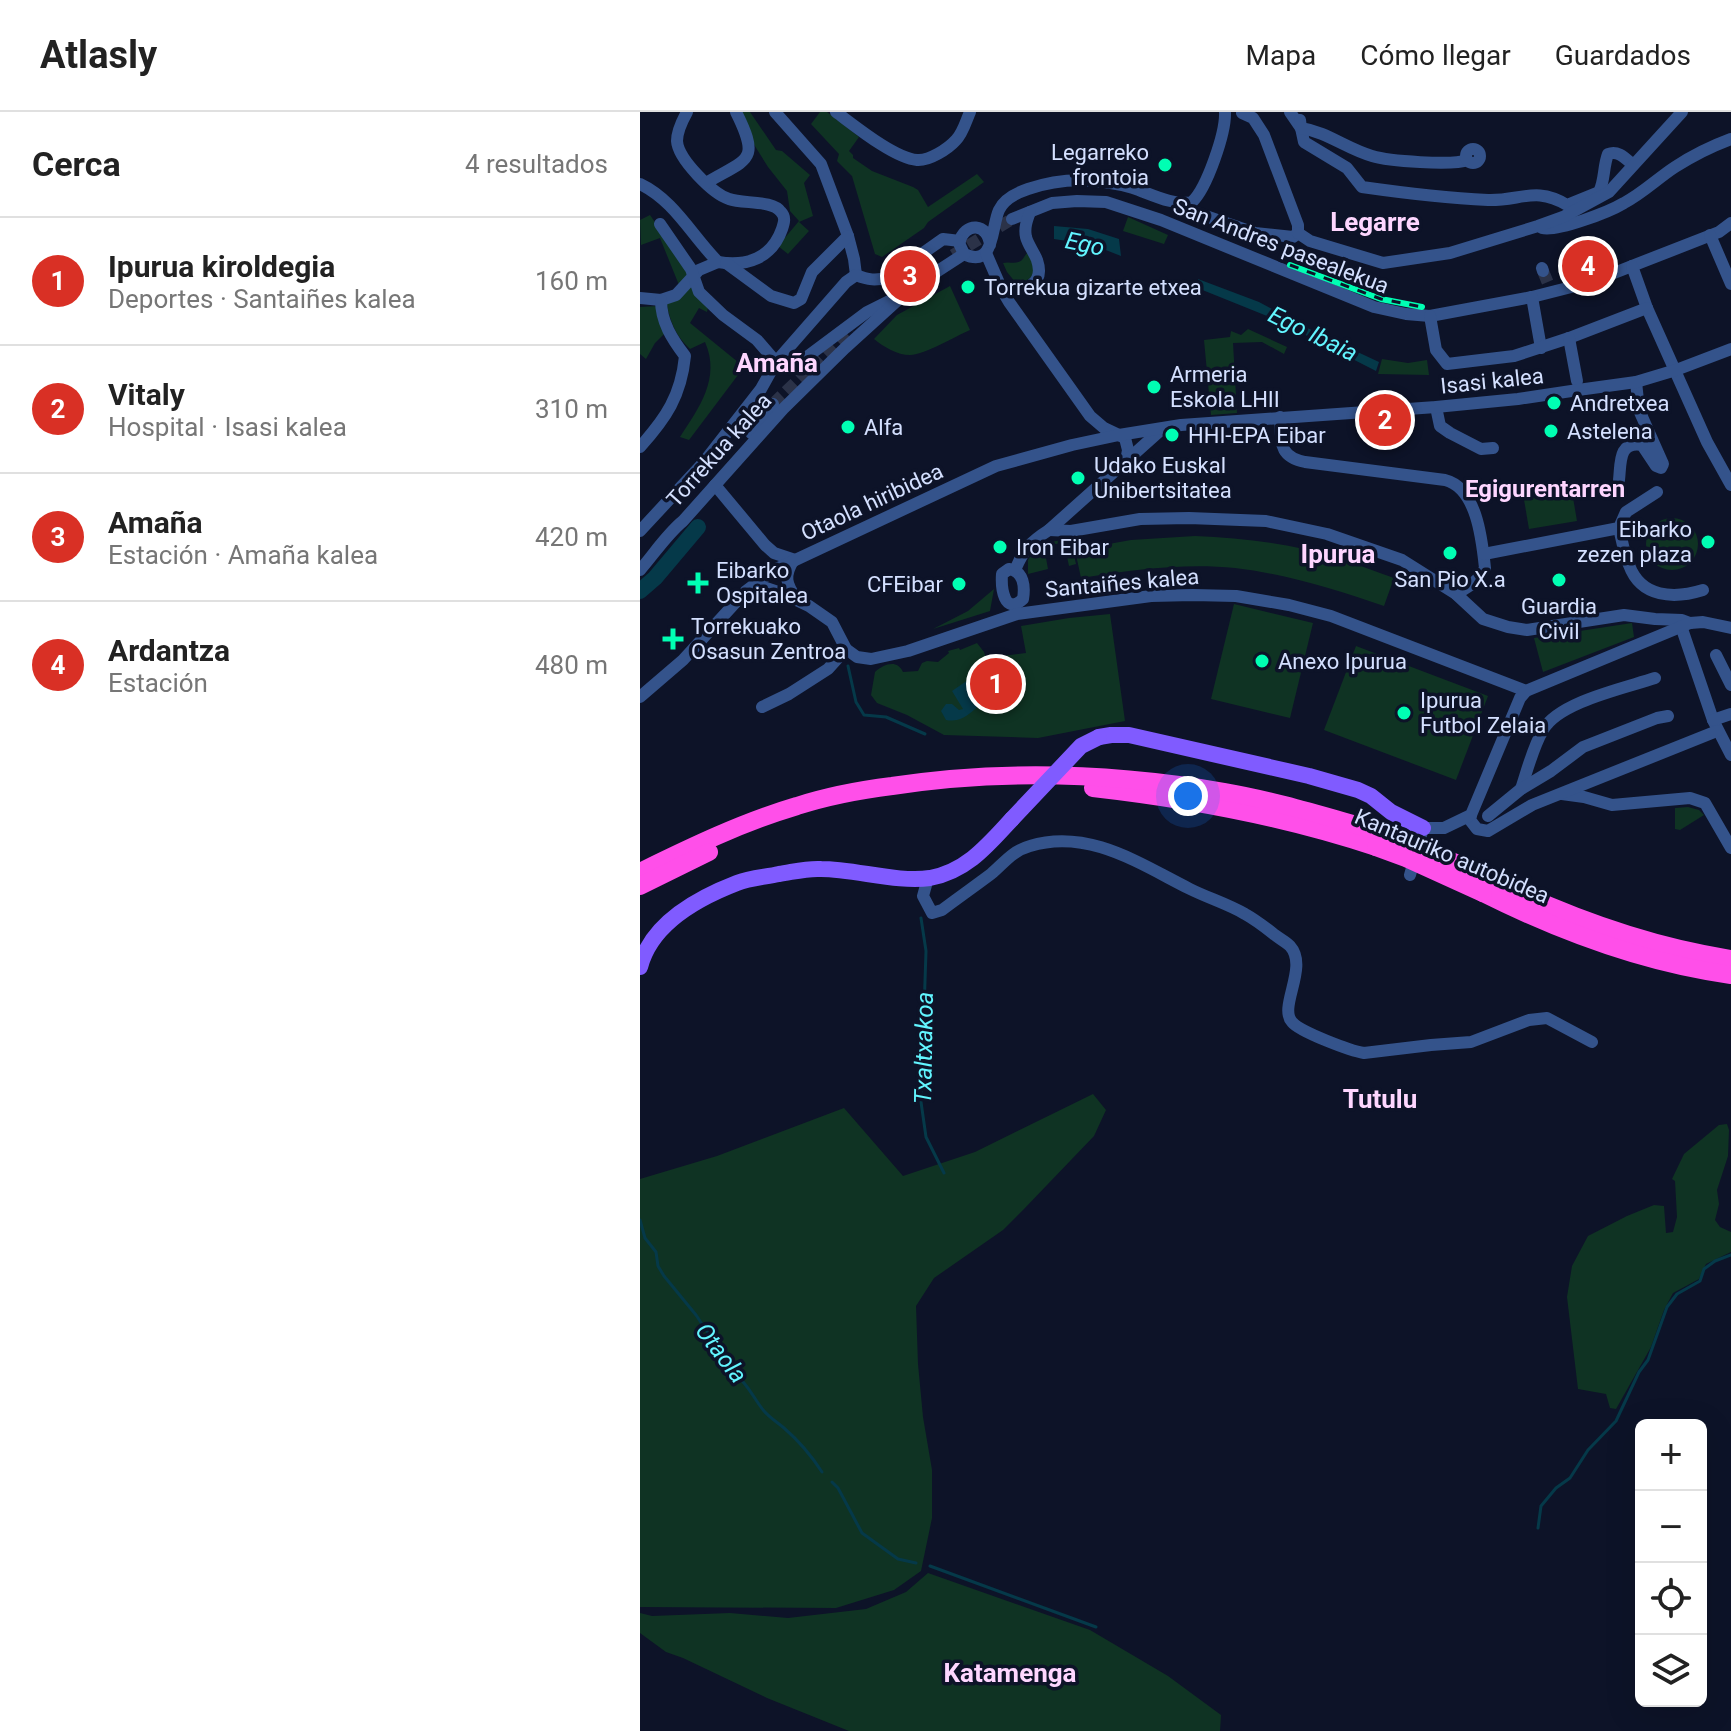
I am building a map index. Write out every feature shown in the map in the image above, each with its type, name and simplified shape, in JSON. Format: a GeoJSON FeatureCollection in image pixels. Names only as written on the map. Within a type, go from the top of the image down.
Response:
{"type":"FeatureCollection","features":[{"type":"Feature","properties":{"kind":"highway","name":"Kantauriko autobidea"},"geometry":{"type":"LineString","coordinates":[[640,872],[702,841],[797,805],[859,791],[989,776],[1082,775],[1152,781],[1227,792],[1288,806],[1377,839],[1449,860],[1519,911],[1611,947],[1640,957],[1731,975]]}},
{"type":"Feature","properties":{"kind":"highway","name":"Kantauriko autobidea"},"geometry":{"type":"LineString","coordinates":[[640,886],[707,853],[801,817],[862,802],[925,792],[996,787],[1082,786],[1152,795],[1377,839]]}},
{"type":"Feature","properties":{"kind":"highway","name":"Kantauriko autobidea"},"geometry":{"type":"LineString","coordinates":[[1485,886],[1654,944],[1731,959]]}},
{"type":"Feature","properties":{"kind":"main road"},"geometry":{"type":"LineString","coordinates":[[640,967],[643,956],[660,931],[686,908],[739,882],[817,868],[888,877],[928,878],[958,870],[984,850],[1081,746],[1099,737],[1129,735],[1309,776],[1371,796],[1391,812],[1423,828]]}},
{"type":"Feature","properties":{"kind":"street"},"geometry":{"type":"LineString","coordinates":[[640,298],[661,300],[676,295],[699,270],[722,262],[744,263],[761,258],[780,236],[784,224],[780,209],[729,200],[706,183],[684,160],[677,140],[687,112]]}},
{"type":"Feature","properties":{"kind":"street"},"geometry":{"type":"LineString","coordinates":[[706,183],[733,168],[749,152],[749,143],[736,112]]}},
{"type":"Feature","properties":{"kind":"street"},"geometry":{"type":"LineString","coordinates":[[775,112],[821,164],[848,236],[856,275]]}},
{"type":"Feature","properties":{"kind":"street"},"geometry":{"type":"LineString","coordinates":[[836,112],[874,140],[916,160],[939,153],[956,140],[970,112]]}},
{"type":"Feature","properties":{"kind":"street"},"geometry":{"type":"LineString","coordinates":[[1180,204],[1192,202],[1198,196],[1217,151],[1226,122],[1225,112]]}},
{"type":"Feature","properties":{"kind":"street"},"geometry":{"type":"LineString","coordinates":[[1290,112],[1301,128],[1316,130],[1374,157],[1447,164],[1467,160]]}},
{"type":"Feature","properties":{"kind":"street"},"geometry":{"type":"LineString","coordinates":[[1300,112],[1304,142],[1347,168],[1362,187],[1494,200],[1545,195],[1567,205],[1599,192],[1608,154],[1615,152],[1633,165]]}},
{"type":"Feature","properties":{"kind":"street"},"geometry":{"type":"LineString","coordinates":[[1298,233],[1310,241],[1383,263],[1436,256],[1538,226],[1563,217],[1602,196],[1619,182],[1682,112]]}},
{"type":"Feature","properties":{"kind":"street"},"geometry":{"type":"LineString","coordinates":[[1242,113],[1253,118],[1264,135],[1298,225],[1298,233]]}},
{"type":"Feature","properties":{"kind":"street"},"geometry":{"type":"LineString","coordinates":[[1538,226],[1545,230],[1560,228],[1622,204],[1675,167],[1731,139]]}},
{"type":"Feature","properties":{"kind":"street"},"geometry":{"type":"LineString","coordinates":[[1126,461],[1128,444],[1125,438],[1104,428],[1090,416],[1002,290],[988,249],[997,213],[1004,203],[1012,195],[1047,183],[1085,180],[1117,184],[1261,234],[1293,237],[1298,233]]}},
{"type":"Feature","properties":{"kind":"street"},"geometry":{"type":"LineString","coordinates":[[640,184],[665,200],[722,262],[771,296],[794,303],[801,299],[812,272],[848,236]]}},
{"type":"Feature","properties":{"kind":"street"},"geometry":{"type":"LineString","coordinates":[[1198,196],[1207,216]]}},
{"type":"Feature","properties":{"kind":"street","name":"San Andres pasealekua"},"geometry":{"type":"LineString","coordinates":[[1012,219],[1028,218],[1052,203],[1106,202],[1150,216],[1374,307],[1430,316],[1532,297],[1591,282],[1710,235],[1731,223]]}},
{"type":"Feature","properties":{"kind":"street"},"geometry":{"type":"LineString","coordinates":[[973,228],[986,232],[990,241],[988,249],[977,258],[964,254],[960,248],[963,233],[997,213]]}},
{"type":"Feature","properties":{"kind":"street"},"geometry":{"type":"LineString","coordinates":[[1002,290],[1019,291],[1030,286],[1038,275],[1039,265],[1027,240],[1028,218]]}},
{"type":"Feature","properties":{"kind":"street"},"geometry":{"type":"LineString","coordinates":[[660,224],[691,269],[699,292],[723,315],[757,340],[776,362],[791,364],[800,362],[867,312],[902,295],[964,254]]}},
{"type":"Feature","properties":{"kind":"street"},"geometry":{"type":"LineString","coordinates":[[1710,235],[1731,284]]}},
{"type":"Feature","properties":{"kind":"street"},"geometry":{"type":"LineString","coordinates":[[856,275],[868,280],[889,277],[943,239],[960,241]]}},
{"type":"Feature","properties":{"kind":"street"},"geometry":{"type":"LineString","coordinates":[[1632,266],[1647,308],[1707,442],[1731,485]]}},
{"type":"Feature","properties":{"kind":"street"},"geometry":{"type":"LineString","coordinates":[[640,531],[704,462],[761,389],[776,362],[846,282],[856,275]]}},
{"type":"Feature","properties":{"kind":"street","name":"Torrekua kalea"},"geometry":{"type":"LineString","coordinates":[[640,570],[783,409],[902,295]]}},
{"type":"Feature","properties":{"kind":"street"},"geometry":{"type":"LineString","coordinates":[[1532,297],[1541,348]]}},
{"type":"Feature","properties":{"kind":"street"},"geometry":{"type":"LineString","coordinates":[[640,447],[666,414],[683,379],[685,356],[671,337],[661,313],[661,300]]}},
{"type":"Feature","properties":{"kind":"street"},"geometry":{"type":"LineString","coordinates":[[1430,316],[1436,350],[1447,364],[1514,356],[1647,308]]}},
{"type":"Feature","properties":{"kind":"street"},"geometry":{"type":"LineString","coordinates":[[1569,338],[1577,381]]}},
{"type":"Feature","properties":{"kind":"street","name":"Isasi kalea"},"geometry":{"type":"LineString","coordinates":[[1119,435],[1164,427],[1518,399],[1636,382],[1731,349]]}},
{"type":"Feature","properties":{"kind":"street"},"geometry":{"type":"LineString","coordinates":[[1619,480],[1622,454],[1631,444],[1642,445],[1656,466],[1661,468],[1663,464],[1639,410],[1636,382]]}},
{"type":"Feature","properties":{"kind":"street"},"geometry":{"type":"LineString","coordinates":[[674,529],[773,404]]}},
{"type":"Feature","properties":{"kind":"street"},"geometry":{"type":"LineString","coordinates":[[1436,407],[1440,426],[1481,449],[1493,448]]}},
{"type":"Feature","properties":{"kind":"street"},"geometry":{"type":"LineString","coordinates":[[1072,445],[1086,432],[1090,416]]}},
{"type":"Feature","properties":{"kind":"street"},"geometry":{"type":"LineString","coordinates":[[1280,417],[1283,449],[1288,457],[1452,482],[1470,499],[1485,568],[1474,583],[1456,594]]}},
{"type":"Feature","properties":{"kind":"street"},"geometry":{"type":"LineString","coordinates":[[1015,570],[1023,551],[1033,540],[1049,530],[1164,427]]}},
{"type":"Feature","properties":{"kind":"street","name":"Otaola hiribidea"},"geometry":{"type":"LineString","coordinates":[[640,697],[683,660],[752,587],[772,571],[996,466],[1119,435]]}},
{"type":"Feature","properties":{"kind":"street"},"geometry":{"type":"LineString","coordinates":[[715,485],[765,545],[774,553],[794,561],[786,580],[797,601]]}},
{"type":"Feature","properties":{"kind":"street"},"geometry":{"type":"LineString","coordinates":[[1657,492],[1626,512],[1619,528],[1629,566],[1647,590],[1657,594],[1669,596],[1703,590]]}},
{"type":"Feature","properties":{"kind":"street"},"geometry":{"type":"LineString","coordinates":[[1076,505],[1075,519],[1084,528]]}},
{"type":"Feature","properties":{"kind":"street"},"geometry":{"type":"LineString","coordinates":[[1049,530],[1064,532],[1140,519],[1237,519],[1287,525],[1327,534],[1402,560],[1456,594],[1483,619],[1522,630],[1624,615],[1682,620],[1686,624],[1715,725],[1731,755]]}},
{"type":"Feature","properties":{"kind":"street"},"geometry":{"type":"LineString","coordinates":[[1484,554],[1619,528]]}},
{"type":"Feature","properties":{"kind":"street"},"geometry":{"type":"LineString","coordinates":[[765,545],[772,571],[784,594]]}},
{"type":"Feature","properties":{"kind":"street"},"geometry":{"type":"LineString","coordinates":[[1015,570],[1002,574],[1007,601],[1050,609]]}},
{"type":"Feature","properties":{"kind":"street"},"geometry":{"type":"LineString","coordinates":[[1006,617],[1018,602],[1023,580],[1015,570]]}},
{"type":"Feature","properties":{"kind":"street"},"geometry":{"type":"LineString","coordinates":[[752,587],[766,588],[809,606],[832,622],[846,649],[828,669],[762,707]]}},
{"type":"Feature","properties":{"kind":"street","name":"Santaiñes kalea"},"geometry":{"type":"LineString","coordinates":[[846,649],[857,657],[871,659],[908,651],[1006,617],[1050,609],[1151,596],[1236,596],[1306,608],[1526,691]]}},
{"type":"Feature","properties":{"kind":"street"},"geometry":{"type":"LineString","coordinates":[[1655,619],[1657,636]]}},
{"type":"Feature","properties":{"kind":"street"},"geometry":{"type":"LineString","coordinates":[[1477,829],[1470,820],[1472,811],[1520,698],[1526,691],[1686,624],[1703,622],[1731,628]]}},
{"type":"Feature","properties":{"kind":"street"},"geometry":{"type":"LineString","coordinates":[[1716,655],[1731,685]]}},
{"type":"Feature","properties":{"kind":"street"},"geometry":{"type":"LineString","coordinates":[[1521,789],[1543,729],[1555,717],[1581,702],[1655,678]]}},
{"type":"Feature","properties":{"kind":"street"},"geometry":{"type":"LineString","coordinates":[[1410,875],[1423,828],[1492,829],[1532,805],[1715,725],[1731,714]]}},
{"type":"Feature","properties":{"kind":"street"},"geometry":{"type":"LineString","coordinates":[[1472,811],[1479,816],[1488,816],[1521,789],[1583,747],[1668,716]]}},
{"type":"Feature","properties":{"kind":"street"},"geometry":{"type":"LineString","coordinates":[[1559,794],[1612,805],[1690,798],[1705,803],[1731,848]]}},
{"type":"Feature","properties":{"kind":"street"},"geometry":{"type":"LineString","coordinates":[[1447,827],[1472,811]]}},
{"type":"Feature","properties":{"kind":"street"},"geometry":{"type":"LineString","coordinates":[[1488,816],[1487,823],[1492,829]]}},
{"type":"Feature","properties":{"kind":"street"},"geometry":{"type":"LineString","coordinates":[[928,878],[923,896],[932,913],[942,910],[993,872],[1012,853],[1028,846],[1060,840],[1083,843],[1134,859],[1244,913],[1292,948],[1296,977],[1288,1013],[1291,1022],[1354,1051],[1364,1053],[1471,1042],[1540,1017],[1592,1042]]}},
{"type":"Feature","properties":{"kind":"green space"},"geometry":{"type":"Polygon","coordinates":[[[738,112],[750,112],[776,150],[782,151],[810,175],[804,183],[813,216],[799,222],[809,231],[788,254],[778,246],[799,221],[790,211],[787,191],[753,143],[738,112]]]}},
{"type":"Feature","properties":{"kind":"green space"},"geometry":{"type":"Polygon","coordinates":[[[820,112],[827,112],[859,137],[849,151],[853,158],[872,171],[918,190],[928,207],[977,174],[984,182],[882,257],[875,254],[852,176],[837,161],[839,154],[811,124],[820,112]]]}},
{"type":"Feature","properties":{"kind":"green space"},"geometry":{"type":"Polygon","coordinates":[[[650,215],[687,269],[689,278],[679,285],[660,238],[641,245],[640,220],[650,215]]]}},
{"type":"Feature","properties":{"kind":"green space"},"geometry":{"type":"Polygon","coordinates":[[[1128,217],[1168,235],[1164,244],[1123,231],[1128,217]]]}},
{"type":"Feature","properties":{"kind":"green space"},"geometry":{"type":"Polygon","coordinates":[[[1027,253],[1033,264],[1033,273],[1028,280],[1016,283],[1003,263],[1020,261],[1027,253]]]}},
{"type":"Feature","properties":{"kind":"green space"},"geometry":{"type":"Polygon","coordinates":[[[692,285],[708,307],[707,312],[699,308],[690,323],[744,367],[689,440],[680,437],[706,392],[711,368],[709,355],[705,342],[690,349],[680,338],[671,321],[666,301],[692,285]]]}},
{"type":"Feature","properties":{"kind":"green space"},"geometry":{"type":"Polygon","coordinates":[[[950,286],[970,330],[910,355],[891,350],[874,339],[897,315],[950,286]]]}},
{"type":"Feature","properties":{"kind":"green space"},"geometry":{"type":"Polygon","coordinates":[[[658,306],[665,333],[646,359],[640,354],[640,307],[658,306]]]}},
{"type":"Feature","properties":{"kind":"green space"},"geometry":{"type":"Polygon","coordinates":[[[1248,329],[1287,347],[1284,354],[1262,342],[1233,343],[1237,413],[1211,415],[1204,340],[1230,337],[1231,331],[1241,335],[1248,329]]]}},
{"type":"Feature","properties":{"kind":"green space"},"geometry":{"type":"Polygon","coordinates":[[[1382,359],[1408,363],[1427,360],[1429,375],[1378,374],[1382,359]]]}},
{"type":"Feature","properties":{"kind":"green space"},"geometry":{"type":"Polygon","coordinates":[[[1570,480],[1577,521],[1529,529],[1522,488],[1570,480]]]}},
{"type":"Feature","properties":{"kind":"green space"},"geometry":{"type":"Polygon","coordinates":[[[1672,518],[1691,525],[1698,544],[1691,563],[1672,570],[1653,563],[1646,544],[1653,525],[1672,518]]]}},
{"type":"Feature","properties":{"kind":"green space"},"geometry":{"type":"Polygon","coordinates":[[[1195,536],[1251,540],[1306,549],[1394,578],[1384,606],[1310,583],[1235,568],[1177,567],[1081,578],[1075,550],[1131,540],[1195,536]]]}},
{"type":"Feature","properties":{"kind":"green space"},"geometry":{"type":"Polygon","coordinates":[[[1070,538],[1076,564],[1069,566],[1064,542],[1044,547],[1048,569],[1028,574],[1028,560],[1038,545],[1070,538]]]}},
{"type":"Feature","properties":{"kind":"green space"},"geometry":{"type":"Polygon","coordinates":[[[994,589],[990,611],[933,629],[968,611],[994,589]]]}},
{"type":"Feature","properties":{"kind":"green space","name":"Anexo Ipurua"},"geometry":{"type":"Polygon","coordinates":[[[1234,604],[1313,623],[1290,718],[1211,699],[1234,604]]]}},
{"type":"Feature","properties":{"kind":"green space"},"geometry":{"type":"Polygon","coordinates":[[[1110,614],[1125,721],[1038,738],[944,735],[877,703],[871,695],[875,672],[886,665],[897,665],[903,672],[918,671],[922,663],[938,662],[948,651],[977,643],[986,658],[1026,653],[1021,626],[1110,614]]]}},
{"type":"Feature","properties":{"kind":"green space"},"geometry":{"type":"Polygon","coordinates":[[[1632,623],[1634,637],[1543,672],[1534,638],[1632,623]]]}},
{"type":"Feature","properties":{"kind":"green space"},"geometry":{"type":"Polygon","coordinates":[[[1356,646],[1488,696],[1456,780],[1324,730],[1356,646]]]}},
{"type":"Feature","properties":{"kind":"green space"},"geometry":{"type":"Polygon","coordinates":[[[1688,807],[1704,815],[1680,830],[1675,829],[1675,808],[1688,807]]]}},
{"type":"Feature","properties":{"kind":"green space"},"geometry":{"type":"Polygon","coordinates":[[[1093,1094],[1106,1110],[1094,1136],[1003,1230],[934,1278],[916,1306],[923,1417],[932,1470],[932,1518],[921,1571],[894,1590],[836,1608],[640,1607],[640,1179],[717,1156],[844,1108],[903,1176],[975,1152],[1093,1094]]]}},
{"type":"Feature","properties":{"kind":"green space"},"geometry":{"type":"Polygon","coordinates":[[[1727,1124],[1728,1156],[1717,1190],[1719,1204],[1715,1220],[1720,1227],[1731,1232],[1731,1252],[1706,1264],[1699,1279],[1673,1293],[1651,1347],[1616,1409],[1610,1408],[1606,1394],[1578,1389],[1567,1297],[1572,1266],[1588,1236],[1654,1205],[1664,1206],[1666,1233],[1673,1232],[1677,1217],[1675,1181],[1672,1179],[1684,1154],[1719,1125],[1727,1124]]]}},
{"type":"Feature","properties":{"kind":"green space"},"geometry":{"type":"Polygon","coordinates":[[[928,1573],[1090,1630],[1168,1676],[1221,1715],[1220,1731],[849,1731],[666,1652],[640,1633],[640,1613],[652,1616],[730,1613],[788,1618],[866,1609],[906,1592],[928,1573]]]}},
{"type":"Feature","properties":{"kind":"water"},"geometry":{"type":"Polygon","coordinates":[[[1054,226],[1088,229],[1119,239],[1121,256],[1093,245],[1054,239],[1054,226]]]}},
{"type":"Feature","properties":{"kind":"water"},"geometry":{"type":"Polygon","coordinates":[[[1198,279],[1259,302],[1379,362],[1376,371],[1272,318],[1200,289],[1198,279]]]}},
{"type":"Feature","properties":{"kind":"water"},"geometry":{"type":"Polygon","coordinates":[[[984,673],[996,690],[995,695],[961,719],[946,720],[941,711],[946,704],[963,709],[952,691],[984,673]]]}},
{"type":"Feature","properties":{"kind":"waterway","name":"Ego Ibaia"},"geometry":{"type":"LineString","coordinates":[[640,591],[698,527]]}},
{"type":"Feature","properties":{"kind":"waterway","name":"Txaltxakoa"},"geometry":{"type":"LineString","coordinates":[[848,666],[856,702],[864,715],[886,717],[925,734]]}},
{"type":"Feature","properties":{"kind":"waterway","name":"Txaltxakoa"},"geometry":{"type":"LineString","coordinates":[[921,918],[926,951],[921,1102],[926,1137],[944,1173]]}},
{"type":"Feature","properties":{"kind":"waterway","name":"Otaola"},"geometry":{"type":"LineString","coordinates":[[640,1220],[645,1238],[656,1252],[658,1266],[664,1276],[696,1315],[764,1411],[800,1443],[822,1472]]}},
{"type":"Feature","properties":{"kind":"waterway"},"geometry":{"type":"LineString","coordinates":[[1538,1528],[1541,1506],[1556,1488],[1570,1478],[1588,1450],[1616,1421],[1648,1360],[1667,1307],[1677,1294],[1700,1281],[1704,1269],[1731,1255]]}},
{"type":"Feature","properties":{"kind":"waterway","name":"Otaola"},"geometry":{"type":"LineString","coordinates":[[832,1482],[862,1533],[898,1559],[916,1563]]}},
{"type":"Feature","properties":{"kind":"waterway","name":"Otaola"},"geometry":{"type":"LineString","coordinates":[[930,1566],[1096,1627]]}},
{"type":"Feature","properties":{"kind":"tunnel"},"geometry":{"type":"LineString","coordinates":[[953,255],[1012,219]]}},
{"type":"Feature","properties":{"kind":"tunnel"},"geometry":{"type":"LineString","coordinates":[[1543,271],[1550,288]]}},
{"type":"Feature","properties":{"kind":"tunnel"},"geometry":{"type":"LineString","coordinates":[[773,404],[851,329]]}},
{"type":"Feature","properties":{"kind":"railway"},"geometry":{"type":"LineString","coordinates":[[1290,265],[1381,299],[1422,307]]}},
{"type":"Feature","properties":{"kind":"place","name":"Legarreko frontoia"},"geometry":{"type":"Point","coordinates":[1165,165]}},
{"type":"Feature","properties":{"kind":"place","name":"Ardantza"},"geometry":{"type":"Point","coordinates":[1588,266]}},
{"type":"Feature","properties":{"kind":"place","name":"Amaña"},"geometry":{"type":"Point","coordinates":[910,276]}},
{"type":"Feature","properties":{"kind":"place","name":"Torrekua gizarte etxea"},"geometry":{"type":"Point","coordinates":[968,287]}},
{"type":"Feature","properties":{"kind":"place","name":"Armeria Eskola LHII"},"geometry":{"type":"Point","coordinates":[1154,387]}},
{"type":"Feature","properties":{"kind":"place","name":"Andretxea"},"geometry":{"type":"Point","coordinates":[1554,403]}},
{"type":"Feature","properties":{"kind":"place","name":"Vitaly"},"geometry":{"type":"Point","coordinates":[1385,420]}},
{"type":"Feature","properties":{"kind":"place","name":"Alfa"},"geometry":{"type":"Point","coordinates":[848,427]}},
{"type":"Feature","properties":{"kind":"place","name":"Astelena"},"geometry":{"type":"Point","coordinates":[1551,431]}},
{"type":"Feature","properties":{"kind":"place","name":"HHI-EPA Eibar"},"geometry":{"type":"Point","coordinates":[1172,435]}},
{"type":"Feature","properties":{"kind":"place","name":"Udako Euskal Unibertsitatea"},"geometry":{"type":"Point","coordinates":[1078,478]}},
{"type":"Feature","properties":{"kind":"place","name":"Eibarko zezen plaza"},"geometry":{"type":"Point","coordinates":[1708,542]}},
{"type":"Feature","properties":{"kind":"place","name":"Iron Eibar"},"geometry":{"type":"Point","coordinates":[1000,547]}},
{"type":"Feature","properties":{"kind":"place","name":"San Pio X.a"},"geometry":{"type":"Point","coordinates":[1450,553]}},
{"type":"Feature","properties":{"kind":"place","name":"Guardia Civil"},"geometry":{"type":"Point","coordinates":[1559,580]}},
{"type":"Feature","properties":{"kind":"place","name":"Eibarko Ospitalea"},"geometry":{"type":"Point","coordinates":[698,583]}},
{"type":"Feature","properties":{"kind":"place","name":"CFEibar"},"geometry":{"type":"Point","coordinates":[959,584]}},
{"type":"Feature","properties":{"kind":"place","name":"Torrekuako Osasun Zentroa"},"geometry":{"type":"Point","coordinates":[673,639]}},
{"type":"Feature","properties":{"kind":"place","name":"Anexo Ipurua"},"geometry":{"type":"Point","coordinates":[1262,661]}},
{"type":"Feature","properties":{"kind":"place","name":"Ipurua kiroldegia"},"geometry":{"type":"Point","coordinates":[996,684]}},
{"type":"Feature","properties":{"kind":"place","name":"Ipurua Futbol Zelaia"},"geometry":{"type":"Point","coordinates":[1404,713]}},
{"type":"Feature","properties":{"kind":"district","name":"Legarre"},"geometry":{"type":"Point","coordinates":[1375,222]}},
{"type":"Feature","properties":{"kind":"district","name":"Amaña"},"geometry":{"type":"Point","coordinates":[777,363]}},
{"type":"Feature","properties":{"kind":"district","name":"Egigurentarren"},"geometry":{"type":"Point","coordinates":[1545,489]}},
{"type":"Feature","properties":{"kind":"district","name":"Ipurua"},"geometry":{"type":"Point","coordinates":[1338,554]}},
{"type":"Feature","properties":{"kind":"district","name":"Tutulu"},"geometry":{"type":"Point","coordinates":[1380,1099]}},
{"type":"Feature","properties":{"kind":"district","name":"Katamenga"},"geometry":{"type":"Point","coordinates":[1010,1673]}},
{"type":"Feature","properties":{"kind":"water label","name":"Ego"},"geometry":{"type":"Point","coordinates":[1085,244]}}]}
